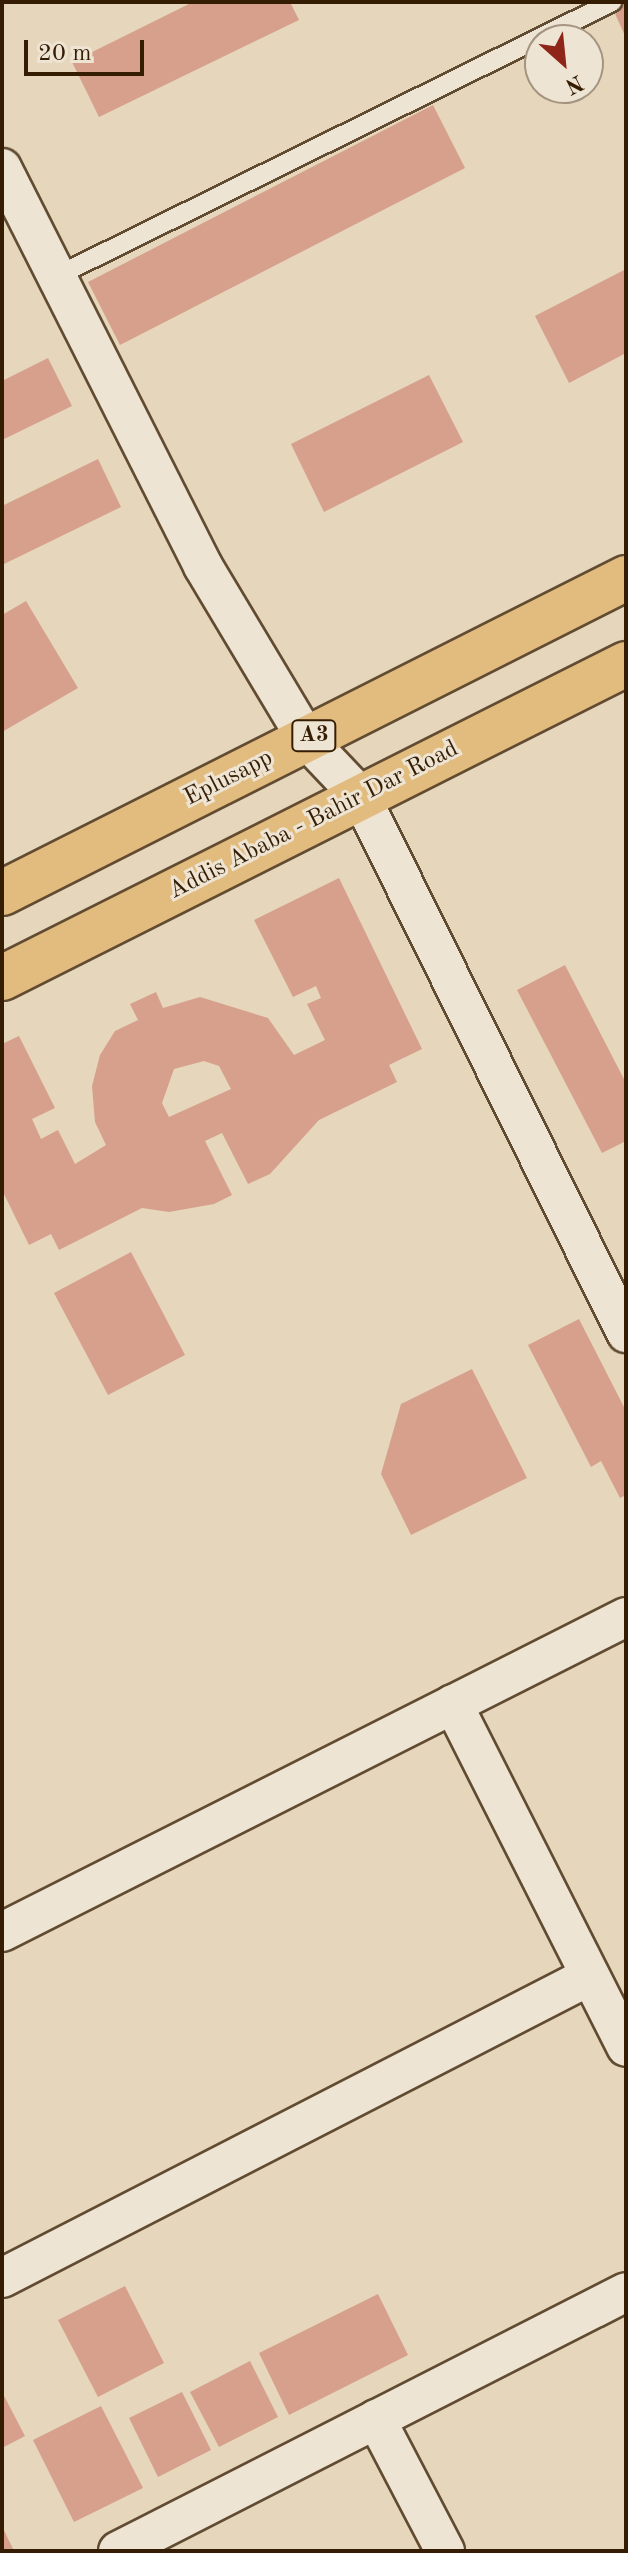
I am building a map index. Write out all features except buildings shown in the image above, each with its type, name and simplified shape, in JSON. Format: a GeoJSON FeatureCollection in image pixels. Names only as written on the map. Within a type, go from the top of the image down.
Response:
{"type":"FeatureCollection","features":[{"type":"Feature","properties":{"kind":"highway","name":"Eplusapp"},"geometry":{"type":"LineString","coordinates":[[2,893],[626,578]]}},
{"type":"Feature","properties":{"kind":"highway","name":"Addis Ababa - Bahir Dar Road"},"geometry":{"type":"LineString","coordinates":[[2,978],[626,664]]}},
{"type":"Feature","properties":{"kind":"street"},"geometry":{"type":"LineString","coordinates":[[2,168],[59,275],[203,566],[307,740],[361,797],[626,1333]]}},
{"type":"Feature","properties":{"kind":"street"},"geometry":{"type":"LineString","coordinates":[[2,1932],[626,1617]]}},
{"type":"Feature","properties":{"kind":"street"},"geometry":{"type":"LineString","coordinates":[[453,1704],[626,2047]]}},
{"type":"Feature","properties":{"kind":"street"},"geometry":{"type":"LineString","coordinates":[[2,2278],[590,1976]]}},
{"type":"Feature","properties":{"kind":"street"},"geometry":{"type":"LineString","coordinates":[[118,2551],[626,2292]]}},
{"type":"Feature","properties":{"kind":"street"},"geometry":{"type":"LineString","coordinates":[[376,2419],[445,2551]]}},
{"type":"Feature","properties":{"kind":"lane"},"geometry":{"type":"LineString","coordinates":[[59,275],[612,2]]}}]}
